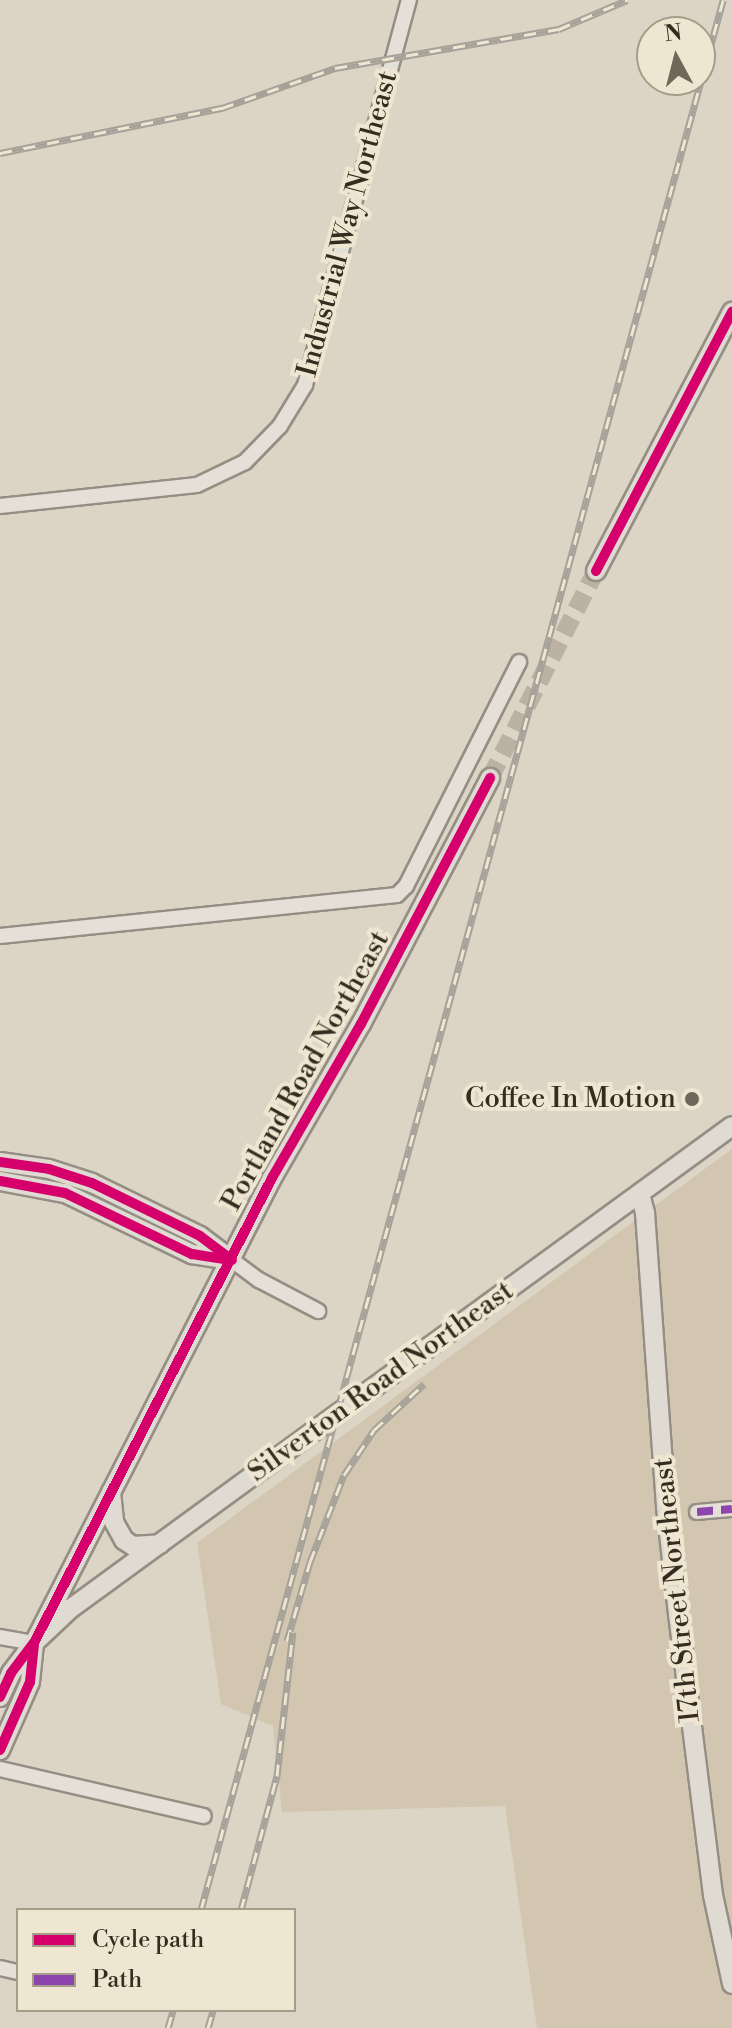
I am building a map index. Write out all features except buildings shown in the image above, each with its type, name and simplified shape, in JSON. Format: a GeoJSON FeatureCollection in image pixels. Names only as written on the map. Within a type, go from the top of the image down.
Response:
{"type":"FeatureCollection","features":[{"type":"Feature","properties":{"kind":"main road"},"geometry":{"type":"LineString","coordinates":[[596,571],[732,312]]}},
{"type":"Feature","properties":{"kind":"main road","name":"Portland Road Northeast"},"geometry":{"type":"LineString","coordinates":[[34,1643],[272,1178],[361,1024],[490,778]]}},
{"type":"Feature","properties":{"kind":"main road","name":"Silverton Road Northeast"},"geometry":{"type":"LineString","coordinates":[[34,1643],[70,1609],[732,1126]]}},
{"type":"Feature","properties":{"kind":"main road"},"geometry":{"type":"LineString","coordinates":[[0,1162],[49,1169],[92,1183],[200,1236],[232,1260]]}},
{"type":"Feature","properties":{"kind":"main road"},"geometry":{"type":"LineString","coordinates":[[0,1181],[65,1193],[192,1254],[232,1260]]}},
{"type":"Feature","properties":{"kind":"main road","name":"17th Street Northeast"},"geometry":{"type":"LineString","coordinates":[[640,1194],[645,1213],[663,1477],[678,1614],[713,1895],[732,1984]]}},
{"type":"Feature","properties":{"kind":"main road"},"geometry":{"type":"LineString","coordinates":[[111,1492],[114,1522],[124,1540],[133,1546],[144,1547],[162,1543]]}},
{"type":"Feature","properties":{"kind":"main road"},"geometry":{"type":"LineString","coordinates":[[0,1697],[11,1673],[34,1643]]}},
{"type":"Feature","properties":{"kind":"main road"},"geometry":{"type":"LineString","coordinates":[[0,1750],[30,1682],[34,1643]]}},
{"type":"Feature","properties":{"kind":"street","name":"Industrial Way Northeast"},"geometry":{"type":"LineString","coordinates":[[0,506],[197,485],[245,462],[269,439],[305,385],[409,0]]}},
{"type":"Feature","properties":{"kind":"street"},"geometry":{"type":"LineString","coordinates":[[0,936],[397,895],[406,886],[519,662]]}},
{"type":"Feature","properties":{"kind":"street"},"geometry":{"type":"LineString","coordinates":[[232,1260],[259,1280],[318,1311]]}},
{"type":"Feature","properties":{"kind":"street"},"geometry":{"type":"LineString","coordinates":[[697,1512],[732,1509]]}},
{"type":"Feature","properties":{"kind":"street"},"geometry":{"type":"LineString","coordinates":[[0,1637],[34,1643]]}},
{"type":"Feature","properties":{"kind":"street"},"geometry":{"type":"LineString","coordinates":[[0,1769],[204,1816]]}},
{"type":"Feature","properties":{"kind":"shaded area"},"geometry":{"type":"Polygon","coordinates":[[[732,1149],[732,2028],[537,2028],[505,1806],[282,1812],[273,1726],[221,1704],[197,1543],[732,1149]]]}},
{"type":"Feature","properties":{"kind":"tunnel"},"geometry":{"type":"LineString","coordinates":[[490,778],[596,571]]}},
{"type":"Feature","properties":{"kind":"railway"},"geometry":{"type":"LineString","coordinates":[[0,153],[222,108],[335,68],[559,29],[627,0]]}},
{"type":"Feature","properties":{"kind":"railway"},"geometry":{"type":"LineString","coordinates":[[202,1908],[723,0]]}},
{"type":"Feature","properties":{"kind":"railway"},"geometry":{"type":"LineString","coordinates":[[287,1641],[310,1562],[344,1475],[374,1430],[424,1384]]}},
{"type":"Feature","properties":{"kind":"railway"},"geometry":{"type":"LineString","coordinates":[[242,1908],[277,1776],[293,1632]]}},
{"type":"Feature","properties":{"kind":"railway"},"geometry":{"type":"LineString","coordinates":[[168,2028],[172,2012]]}},
{"type":"Feature","properties":{"kind":"railway"},"geometry":{"type":"LineString","coordinates":[[208,2028],[212,2012]]}},
{"type":"Feature","properties":{"kind":"marked path"},"geometry":{"type":"LineString","coordinates":[[697,1512],[732,1509]]}},
{"type":"Feature","properties":{"kind":"cycle path"},"geometry":{"type":"LineString","coordinates":[[596,571],[732,312]]}},
{"type":"Feature","properties":{"kind":"cycle path"},"geometry":{"type":"LineString","coordinates":[[0,1697],[11,1673],[34,1643],[272,1178],[361,1024],[490,778]]}},
{"type":"Feature","properties":{"kind":"cycle path"},"geometry":{"type":"LineString","coordinates":[[0,1162],[49,1169],[92,1183],[200,1236],[232,1260]]}},
{"type":"Feature","properties":{"kind":"cycle path"},"geometry":{"type":"LineString","coordinates":[[0,1181],[65,1193],[192,1254],[228,1260]]}},
{"type":"Feature","properties":{"kind":"cycle path"},"geometry":{"type":"LineString","coordinates":[[0,1750],[30,1682],[34,1643]]}},
{"type":"Feature","properties":{"kind":"place","name":"Coffee In Motion"},"geometry":{"type":"Point","coordinates":[692,1099]}}]}
